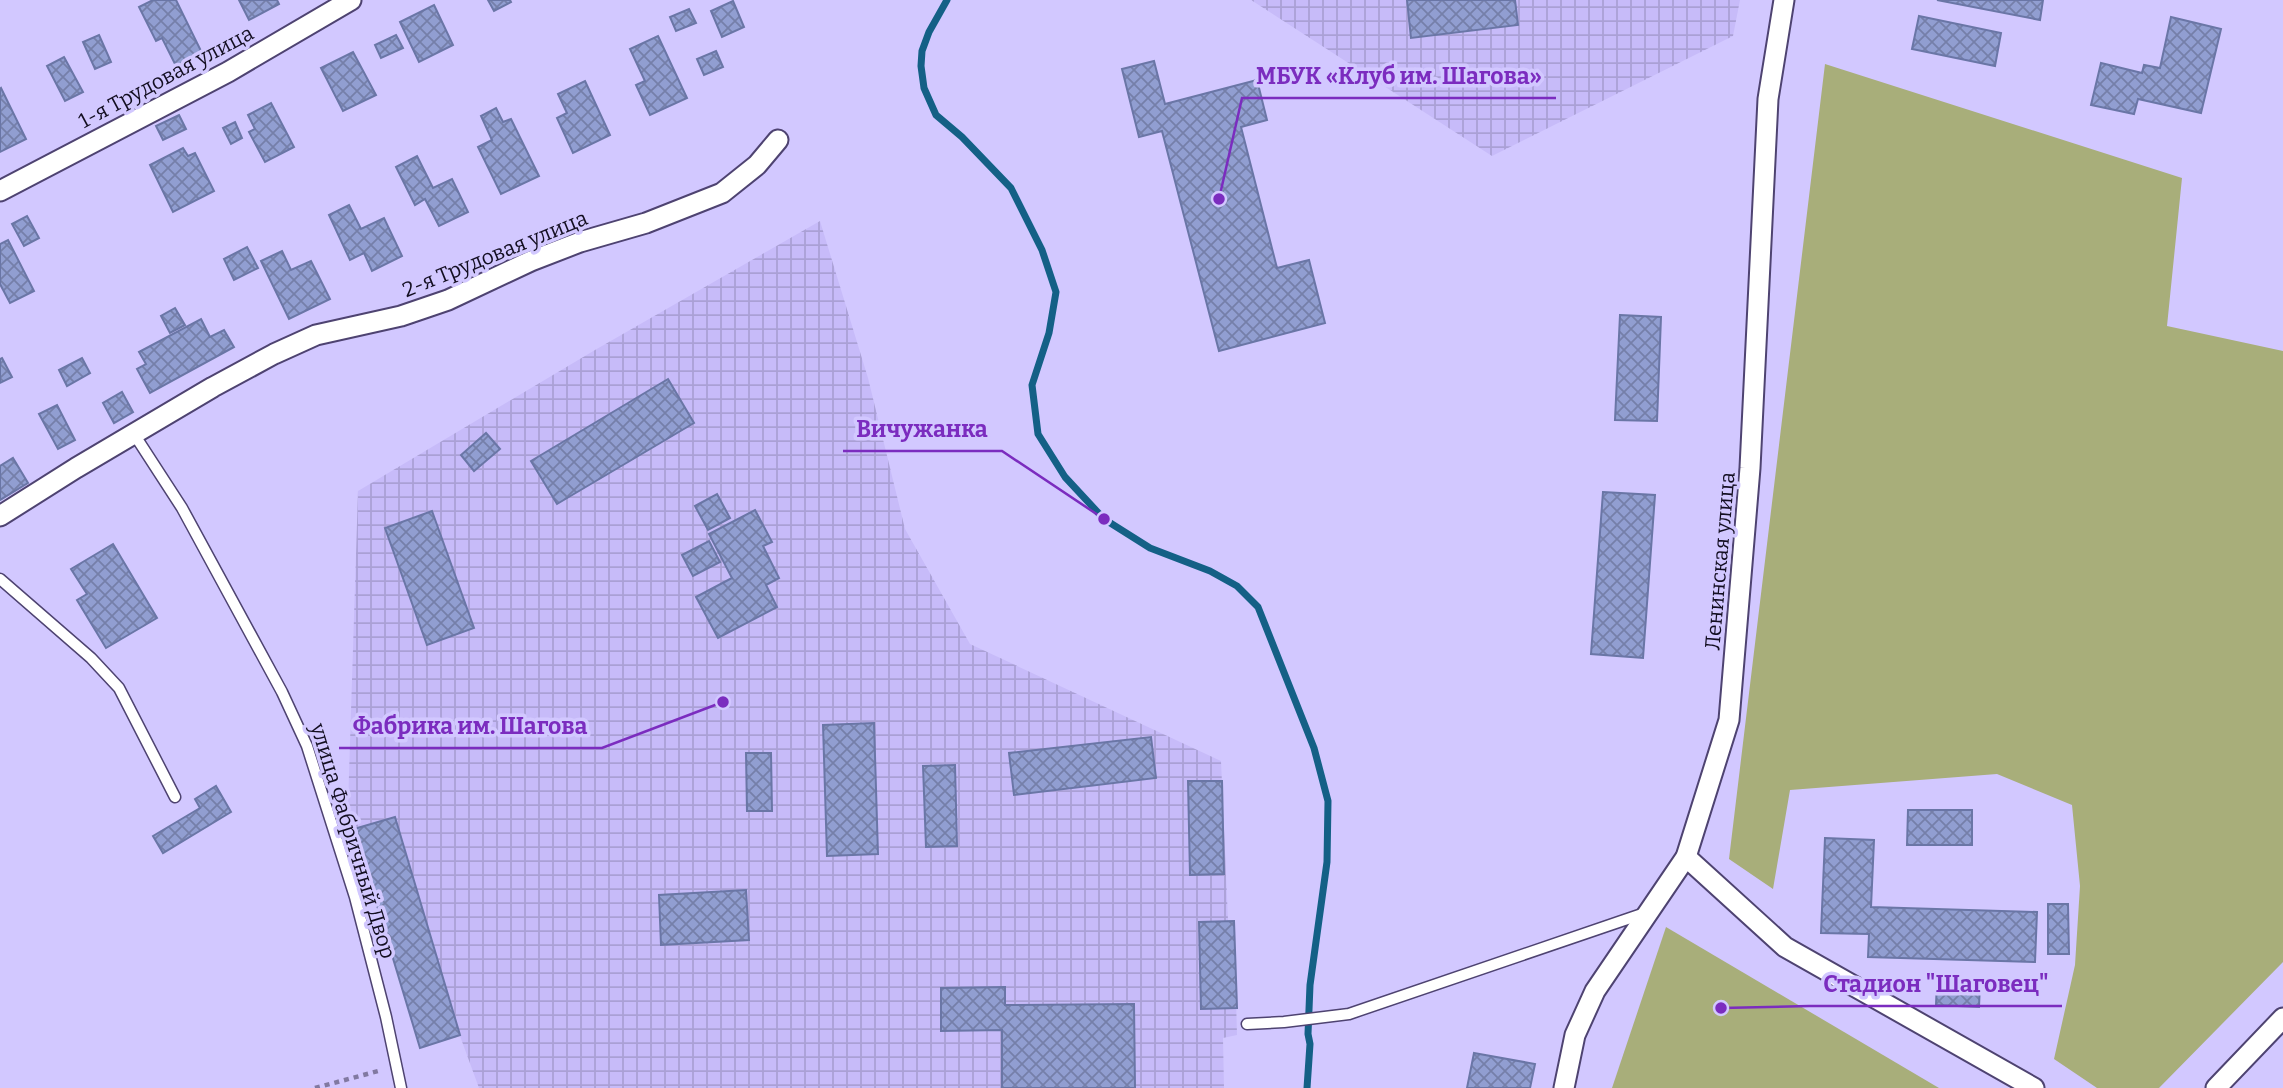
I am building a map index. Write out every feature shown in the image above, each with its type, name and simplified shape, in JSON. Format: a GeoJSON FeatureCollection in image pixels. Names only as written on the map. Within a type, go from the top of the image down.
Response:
{"type":"FeatureCollection","features":[{"type":"Feature","properties":{"kind":"street","name":"1-я Трудовая улица"},"geometry":{"type":"LineString","coordinates":[[0,191],[228,72],[351,0]]}},
{"type":"Feature","properties":{"kind":"street","name":"Ленинская улица"},"geometry":{"type":"LineString","coordinates":[[1564,1088],[1574,1035],[1590,1002],[1686,857],[1729,720],[1751,468],[1768,99],[1784,0]]}},
{"type":"Feature","properties":{"kind":"street","name":"2-я Трудовая улица"},"geometry":{"type":"LineString","coordinates":[[0,516],[213,387],[274,354],[316,335],[401,316],[448,300],[531,261],[580,242],[646,223],[722,193],[757,165],[778,140]]}},
{"type":"Feature","properties":{"kind":"street"},"geometry":{"type":"LineString","coordinates":[[1686,857],[1786,947],[2034,1088]]}},
{"type":"Feature","properties":{"kind":"street"},"geometry":{"type":"LineString","coordinates":[[2216,1088],[2283,1018]]}},
{"type":"Feature","properties":{"kind":"lane","name":"улица Фабричный Двор"},"geometry":{"type":"LineString","coordinates":[[134,434],[182,508],[282,692],[307,746],[355,897],[401,1088]]}},
{"type":"Feature","properties":{"kind":"lane"},"geometry":{"type":"LineString","coordinates":[[0,579],[91,658],[119,688],[175,797]]}},
{"type":"Feature","properties":{"kind":"lane"},"geometry":{"type":"LineString","coordinates":[[1247,1024],[1349,1014],[1648,912]]}},
{"type":"Feature","properties":{"kind":"path"},"geometry":{"type":"LineString","coordinates":[[315,1088],[396,1065]]}},
{"type":"Feature","properties":{"kind":"shaded area"},"geometry":{"type":"Polygon","coordinates":[[[1251,0],[1740,0],[1733,36],[1492,156],[1251,0]]]}},
{"type":"Feature","properties":{"kind":"shaded area"},"geometry":{"type":"Polygon","coordinates":[[[820,221],[868,378],[905,529],[970,644],[1221,761],[1228,920],[1234,921],[1237,1035],[1223,1038],[1224,1088],[479,1088],[460,1036],[420,1048],[348,806],[358,491],[595,350],[820,221]]]}},
{"type":"Feature","properties":{"kind":"green space"},"geometry":{"type":"Polygon","coordinates":[[[1825,64],[2182,178],[2167,326],[2283,351],[2283,962],[2159,1088],[2097,1088],[2054,1059],[2075,965],[2080,886],[2072,805],[1997,774],[1790,790],[1773,889],[1729,859],[1825,64]]]}},
{"type":"Feature","properties":{"kind":"green space"},"geometry":{"type":"Polygon","coordinates":[[[1666,927],[1939,1088],[1612,1088],[1666,927]]]}},
{"type":"Feature","properties":{"kind":"building"},"geometry":{"type":"Polygon","coordinates":[[[153,0],[176,0],[202,53],[176,66],[162,38],[156,41],[139,7],[153,0]]]}},
{"type":"Feature","properties":{"kind":"building"},"geometry":{"type":"Polygon","coordinates":[[[239,0],[277,0],[279,4],[249,20],[239,0]]]}},
{"type":"Feature","properties":{"kind":"building"},"geometry":{"type":"Polygon","coordinates":[[[488,0],[510,0],[511,2],[494,11],[488,0]]]}},
{"type":"Feature","properties":{"kind":"building"},"geometry":{"type":"Polygon","coordinates":[[[1407,0],[1515,0],[1518,25],[1411,38],[1407,0]]]}},
{"type":"Feature","properties":{"kind":"building"},"geometry":{"type":"Polygon","coordinates":[[[1937,0],[2043,0],[2040,20],[1937,0]]]}},
{"type":"Feature","properties":{"kind":"building"},"geometry":{"type":"Polygon","coordinates":[[[733,1],[744,27],[722,37],[711,11],[733,1]]]}},
{"type":"Feature","properties":{"kind":"building"},"geometry":{"type":"Polygon","coordinates":[[[434,5],[453,45],[419,62],[400,22],[434,5]]]}},
{"type":"Feature","properties":{"kind":"building"},"geometry":{"type":"Polygon","coordinates":[[[689,9],[696,23],[676,31],[670,17],[689,9]]]}},
{"type":"Feature","properties":{"kind":"building"},"geometry":{"type":"Polygon","coordinates":[[[1919,16],[2001,33],[1995,66],[1912,49],[1919,16]]]}},
{"type":"Feature","properties":{"kind":"building"},"geometry":{"type":"Polygon","coordinates":[[[2171,17],[2221,29],[2201,113],[2138,99],[2134,114],[2091,105],[2101,63],[2142,73],[2144,65],[2160,68],[2171,17]]]}},
{"type":"Feature","properties":{"kind":"building"},"geometry":{"type":"Polygon","coordinates":[[[99,35],[111,62],[95,69],[83,42],[99,35]]]}},
{"type":"Feature","properties":{"kind":"building"},"geometry":{"type":"Polygon","coordinates":[[[396,35],[403,48],[381,58],[375,45],[396,35]]]}},
{"type":"Feature","properties":{"kind":"building"},"geometry":{"type":"Polygon","coordinates":[[[658,36],[687,98],[650,115],[636,85],[645,81],[630,49],[658,36]]]}},
{"type":"Feature","properties":{"kind":"building"},"geometry":{"type":"Polygon","coordinates":[[[716,51],[723,67],[704,75],[697,59],[716,51]]]}},
{"type":"Feature","properties":{"kind":"building"},"geometry":{"type":"Polygon","coordinates":[[[353,52],[376,95],[343,111],[321,68],[353,52]]]}},
{"type":"Feature","properties":{"kind":"building"},"geometry":{"type":"Polygon","coordinates":[[[64,57],[83,92],[65,101],[47,66],[64,57]]]}},
{"type":"Feature","properties":{"kind":"building"},"geometry":{"type":"Polygon","coordinates":[[[1154,61],[1165,104],[1257,80],[1267,120],[1241,127],[1277,268],[1309,260],[1325,323],[1219,351],[1162,131],[1139,137],[1122,69],[1154,61]]]}},
{"type":"Feature","properties":{"kind":"building"},"geometry":{"type":"Polygon","coordinates":[[[585,81],[610,135],[573,153],[557,118],[567,113],[558,94],[585,81]]]}},
{"type":"Feature","properties":{"kind":"building"},"geometry":{"type":"Polygon","coordinates":[[[0,89],[26,139],[0,152],[0,89]]]}},
{"type":"Feature","properties":{"kind":"building"},"geometry":{"type":"Polygon","coordinates":[[[271,103],[294,147],[265,162],[249,132],[255,129],[248,115],[271,103]]]}},
{"type":"Feature","properties":{"kind":"building"},"geometry":{"type":"Polygon","coordinates":[[[496,108],[503,122],[511,119],[539,176],[501,194],[478,147],[492,140],[481,116],[496,108]]]}},
{"type":"Feature","properties":{"kind":"building"},"geometry":{"type":"Polygon","coordinates":[[[179,115],[186,129],[163,140],[156,126],[179,115]]]}},
{"type":"Feature","properties":{"kind":"building"},"geometry":{"type":"Polygon","coordinates":[[[235,122],[242,138],[231,144],[223,128],[235,122]]]}},
{"type":"Feature","properties":{"kind":"building"},"geometry":{"type":"Polygon","coordinates":[[[183,148],[188,156],[195,153],[214,191],[173,212],[150,165],[183,148]]]}},
{"type":"Feature","properties":{"kind":"building"},"geometry":{"type":"Polygon","coordinates":[[[417,156],[433,188],[452,179],[468,212],[439,226],[425,199],[415,205],[396,167],[417,156]]]}},
{"type":"Feature","properties":{"kind":"building"},"geometry":{"type":"Polygon","coordinates":[[[349,205],[361,229],[384,218],[402,256],[372,271],[364,253],[350,260],[329,215],[349,205]]]}},
{"type":"Feature","properties":{"kind":"building"},"geometry":{"type":"Polygon","coordinates":[[[27,216],[39,238],[24,246],[12,224],[27,216]]]}},
{"type":"Feature","properties":{"kind":"building"},"geometry":{"type":"Polygon","coordinates":[[[8,240],[34,291],[10,303],[0,284],[0,244],[8,240]]]}},
{"type":"Feature","properties":{"kind":"building"},"geometry":{"type":"Polygon","coordinates":[[[247,247],[258,268],[234,280],[224,259],[247,247]]]}},
{"type":"Feature","properties":{"kind":"building"},"geometry":{"type":"Polygon","coordinates":[[[282,251],[291,270],[311,261],[330,299],[289,319],[261,261],[282,251]]]}},
{"type":"Feature","properties":{"kind":"building"},"geometry":{"type":"Polygon","coordinates":[[[175,308],[185,325],[170,333],[161,316],[175,308]]]}},
{"type":"Feature","properties":{"kind":"building"},"geometry":{"type":"Polygon","coordinates":[[[1620,315],[1661,317],[1657,421],[1615,420],[1620,315]]]}},
{"type":"Feature","properties":{"kind":"building"},"geometry":{"type":"Polygon","coordinates":[[[201,319],[210,337],[224,330],[234,347],[150,393],[137,369],[146,364],[139,352],[201,319]]]}},
{"type":"Feature","properties":{"kind":"building"},"geometry":{"type":"Polygon","coordinates":[[[2,358],[12,377],[0,383],[0,359],[2,358]]]}},
{"type":"Feature","properties":{"kind":"building"},"geometry":{"type":"Polygon","coordinates":[[[82,358],[90,373],[67,386],[59,370],[82,358]]]}},
{"type":"Feature","properties":{"kind":"building"},"geometry":{"type":"Polygon","coordinates":[[[668,379],[694,423],[557,504],[531,461],[668,379]]]}},
{"type":"Feature","properties":{"kind":"building"},"geometry":{"type":"Polygon","coordinates":[[[122,392],[133,412],[114,423],[103,403],[122,392]]]}},
{"type":"Feature","properties":{"kind":"building"},"geometry":{"type":"Polygon","coordinates":[[[57,405],[75,440],[58,449],[39,414],[57,405]]]}},
{"type":"Feature","properties":{"kind":"building"},"geometry":{"type":"Polygon","coordinates":[[[486,433],[500,449],[474,471],[461,455],[486,433]]]}},
{"type":"Feature","properties":{"kind":"building"},"geometry":{"type":"Polygon","coordinates":[[[13,458],[28,483],[0,500],[0,466],[13,458]]]}},
{"type":"Feature","properties":{"kind":"building"},"geometry":{"type":"Polygon","coordinates":[[[1603,492],[1655,495],[1643,658],[1591,654],[1603,492]]]}},
{"type":"Feature","properties":{"kind":"building"},"geometry":{"type":"Polygon","coordinates":[[[717,494],[730,518],[708,530],[695,506],[717,494]]]}},
{"type":"Feature","properties":{"kind":"building"},"geometry":{"type":"Polygon","coordinates":[[[755,510],[772,542],[763,546],[779,578],[766,585],[777,607],[718,638],[696,597],[732,578],[709,534],[755,510]]]}},
{"type":"Feature","properties":{"kind":"building"},"geometry":{"type":"Polygon","coordinates":[[[432,511],[474,628],[427,645],[385,528],[432,511]]]}},
{"type":"Feature","properties":{"kind":"building"},"geometry":{"type":"Polygon","coordinates":[[[709,541],[720,562],[693,576],[682,555],[709,541]]]}},
{"type":"Feature","properties":{"kind":"building"},"geometry":{"type":"Polygon","coordinates":[[[113,544],[157,618],[106,648],[77,600],[87,594],[71,569],[113,544]]]}},
{"type":"Feature","properties":{"kind":"building"},"geometry":{"type":"Polygon","coordinates":[[[874,723],[878,854],[827,856],[823,725],[874,723]]]}},
{"type":"Feature","properties":{"kind":"building"},"geometry":{"type":"Polygon","coordinates":[[[1151,737],[1156,778],[1014,795],[1009,753],[1151,737]]]}},
{"type":"Feature","properties":{"kind":"building"},"geometry":{"type":"Polygon","coordinates":[[[746,753],[771,753],[772,811],[747,811],[746,753]]]}},
{"type":"Feature","properties":{"kind":"building"},"geometry":{"type":"Polygon","coordinates":[[[955,765],[957,846],[926,847],[923,766],[955,765]]]}},
{"type":"Feature","properties":{"kind":"building"},"geometry":{"type":"Polygon","coordinates":[[[1188,781],[1222,781],[1224,874],[1190,875],[1188,781]]]}},
{"type":"Feature","properties":{"kind":"building"},"geometry":{"type":"Polygon","coordinates":[[[216,786],[231,812],[163,853],[153,836],[200,808],[195,799],[216,786]]]}},
{"type":"Feature","properties":{"kind":"building"},"geometry":{"type":"Polygon","coordinates":[[[1908,810],[1972,810],[1972,845],[1907,845],[1908,810]]]}},
{"type":"Feature","properties":{"kind":"building"},"geometry":{"type":"Polygon","coordinates":[[[395,817],[460,1035],[420,1048],[354,829],[395,817]]]}},
{"type":"Feature","properties":{"kind":"building"},"geometry":{"type":"Polygon","coordinates":[[[1825,838],[1874,840],[1871,907],[2037,912],[2035,962],[1868,957],[1869,934],[1821,933],[1825,838]]]}},
{"type":"Feature","properties":{"kind":"building"},"geometry":{"type":"Polygon","coordinates":[[[746,890],[749,940],[661,945],[659,895],[746,890]]]}},
{"type":"Feature","properties":{"kind":"building"},"geometry":{"type":"Polygon","coordinates":[[[2048,904],[2068,904],[2069,954],[2048,954],[2048,904]]]}},
{"type":"Feature","properties":{"kind":"building"},"geometry":{"type":"Polygon","coordinates":[[[1234,921],[1237,1008],[1201,1009],[1199,922],[1234,921]]]}},
{"type":"Feature","properties":{"kind":"building"},"geometry":{"type":"Polygon","coordinates":[[[1937,981],[1980,983],[1979,1007],[1936,1005],[1937,981]]]}},
{"type":"Feature","properties":{"kind":"building"},"geometry":{"type":"Polygon","coordinates":[[[1005,987],[1005,1005],[1134,1004],[1135,1088],[1002,1088],[1002,1030],[941,1031],[941,988],[1005,987]]]}},
{"type":"Feature","properties":{"kind":"building"},"geometry":{"type":"Polygon","coordinates":[[[1474,1053],[1535,1064],[1530,1088],[1467,1088],[1474,1053]]]}},
{"type":"Feature","properties":{"kind":"waterway"},"geometry":{"type":"LineString","coordinates":[[947,0],[922,51],[924,88],[936,115],[962,137],[1011,188],[1042,250],[1056,292],[1049,333],[1032,385],[1038,434],[1065,477],[1104,519],[1150,548],[1210,571],[1237,586],[1258,607],[1314,748],[1328,801],[1327,862],[1310,985],[1307,1088]]}},
{"type":"Feature","properties":{"kind":"place","name":"МБУК «Клуб им. Шагова»"},"geometry":{"type":"Point","coordinates":[1219,199]}},
{"type":"Feature","properties":{"kind":"place","name":"Вичужанка"},"geometry":{"type":"Point","coordinates":[1104,519]}},
{"type":"Feature","properties":{"kind":"place","name":"Фабрика им. Шагова"},"geometry":{"type":"Point","coordinates":[723,702]}},
{"type":"Feature","properties":{"kind":"place","name":"Стадион \"Шаговец\""},"geometry":{"type":"Point","coordinates":[1721,1008]}}]}
